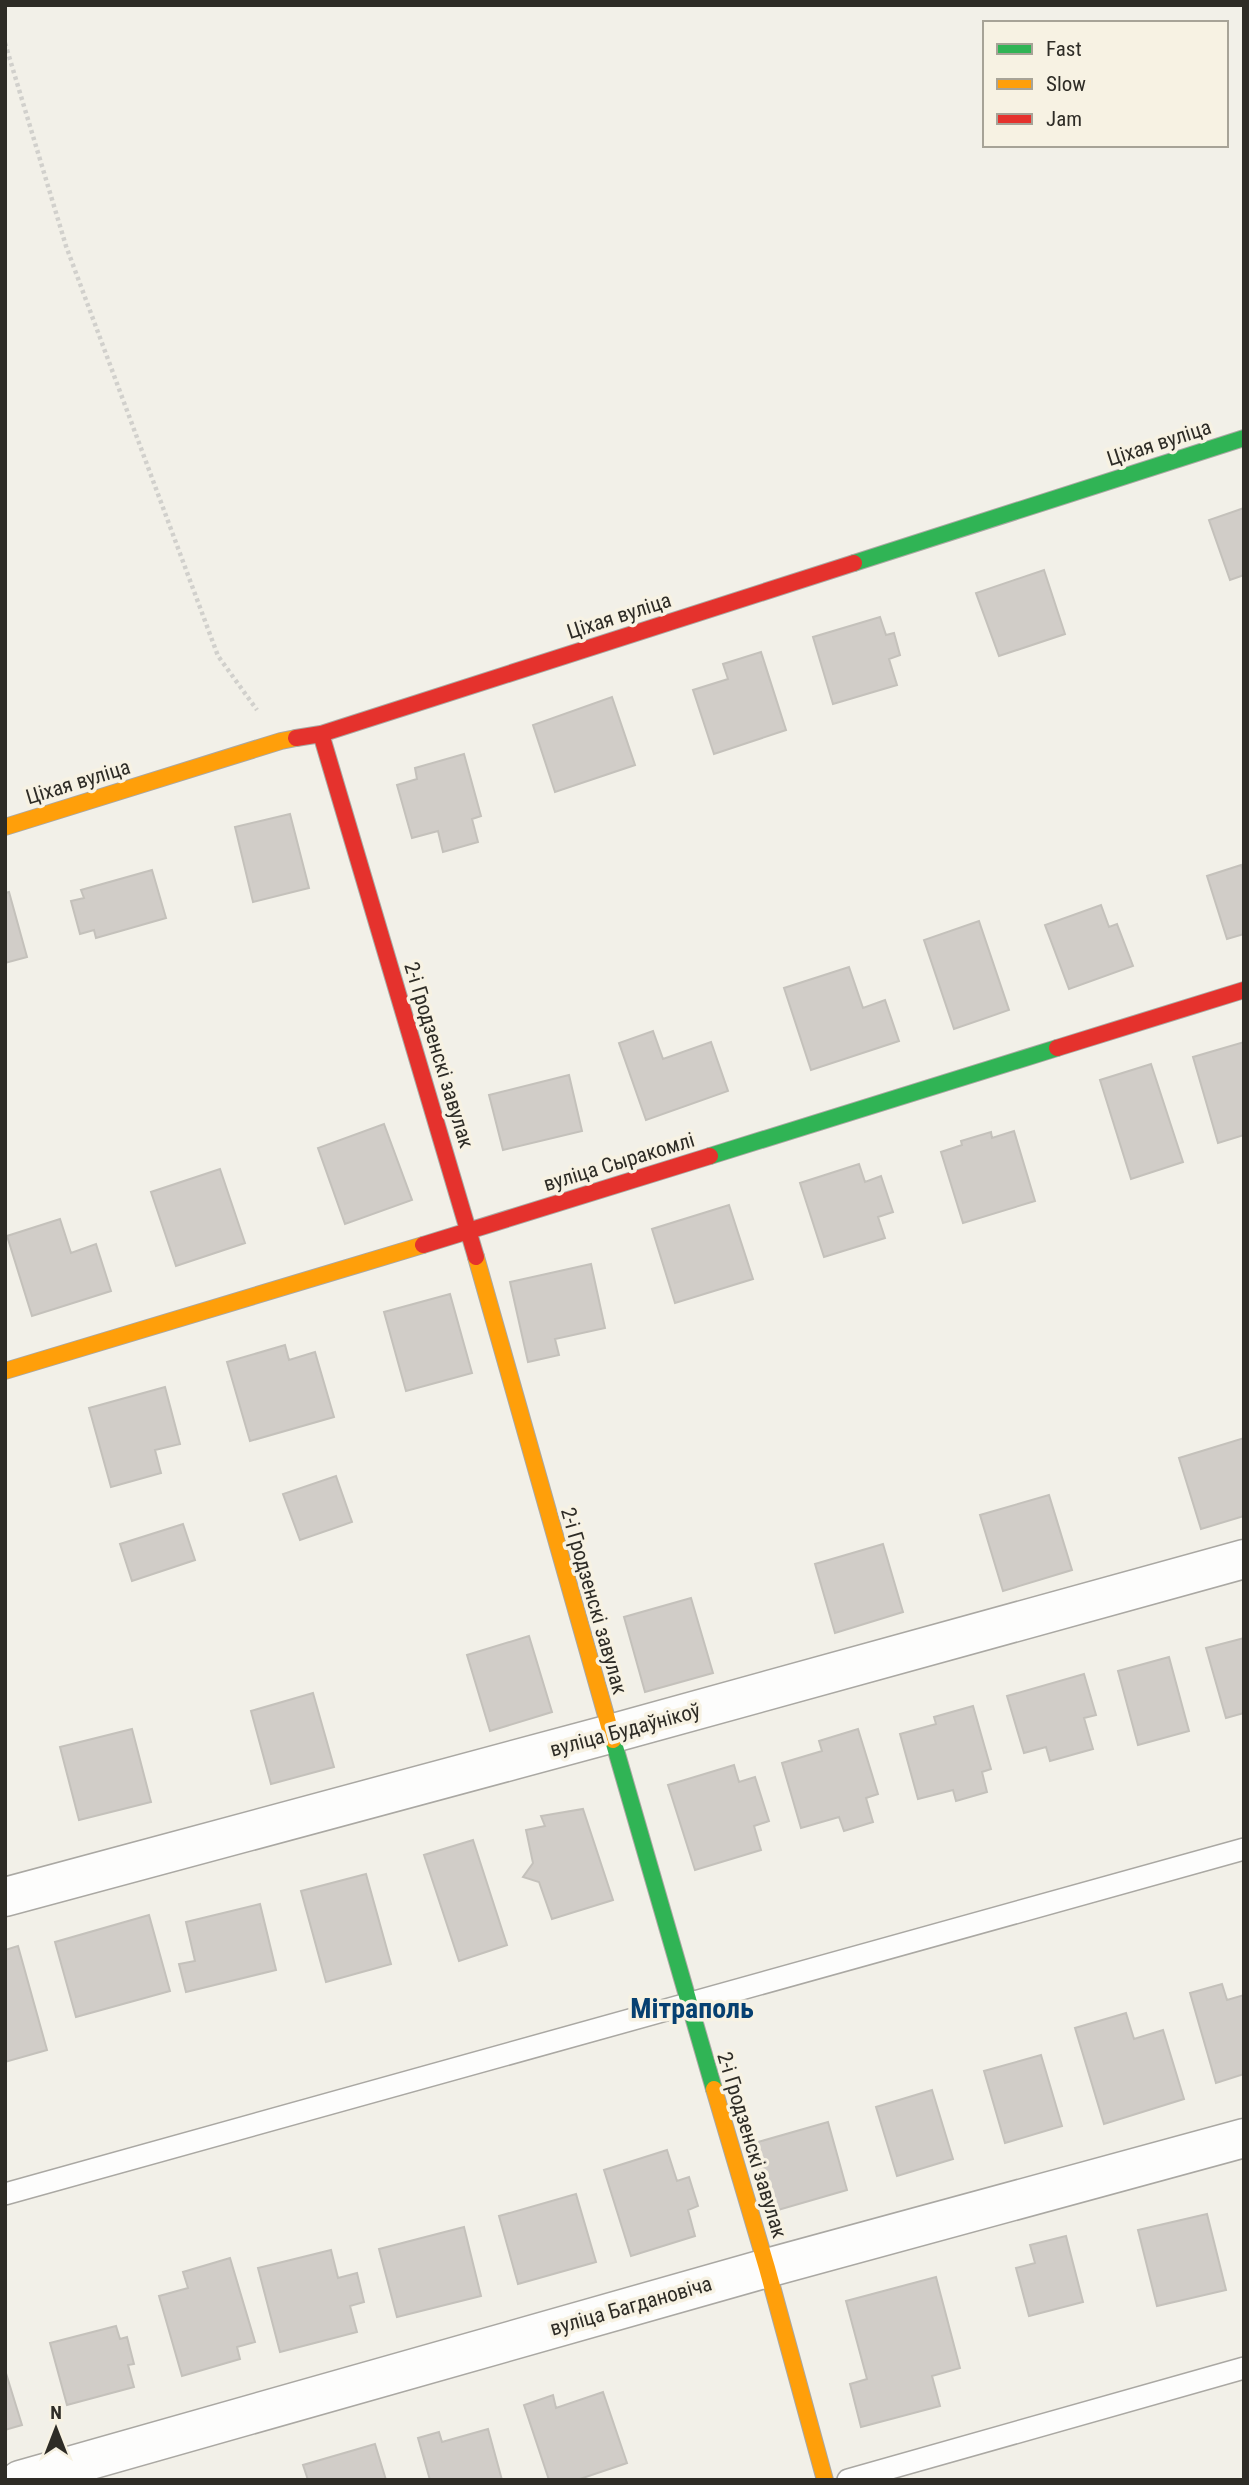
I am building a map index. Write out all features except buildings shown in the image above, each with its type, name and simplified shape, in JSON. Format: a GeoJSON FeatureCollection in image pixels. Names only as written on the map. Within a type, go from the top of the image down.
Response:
{"type":"FeatureCollection","features":[{"type":"Feature","properties":{"kind":"street","name":"Ціхая вуліца"},"geometry":{"type":"LineString","coordinates":[[5,827],[281,741],[321,734],[1244,438]]}},
{"type":"Feature","properties":{"kind":"street","name":"2-і Гродзенскі завулак"},"geometry":{"type":"LineString","coordinates":[[321,734],[469,1231],[610,1734],[767,2268],[825,2480]]}},
{"type":"Feature","properties":{"kind":"street","name":"вуліца Сыракомлі"},"geometry":{"type":"LineString","coordinates":[[5,1371],[469,1231],[1244,990]]}},
{"type":"Feature","properties":{"kind":"street","name":"вуліца Будаўнікоў"},"geometry":{"type":"LineString","coordinates":[[5,1896],[610,1734],[1244,1559]]}},
{"type":"Feature","properties":{"kind":"street","name":"вуліца Багдановіча"},"geometry":{"type":"LineString","coordinates":[[20,2480],[767,2268],[1244,2138]]}},
{"type":"Feature","properties":{"kind":"lane"},"geometry":{"type":"LineString","coordinates":[[5,2194],[1244,1849]]}},
{"type":"Feature","properties":{"kind":"lane"},"geometry":{"type":"LineString","coordinates":[[848,2480],[1244,2368]]}},
{"type":"Feature","properties":{"kind":"path"},"geometry":{"type":"LineString","coordinates":[[5,43],[66,246],[218,656],[281,741]]}},
{"type":"Feature","properties":{"kind":"traffic: fast"},"geometry":{"type":"LineString","coordinates":[[854,563],[1244,438]]}},
{"type":"Feature","properties":{"kind":"traffic: fast"},"geometry":{"type":"LineString","coordinates":[[710,1156],[1057,1048]]}},
{"type":"Feature","properties":{"kind":"traffic: fast"},"geometry":{"type":"LineString","coordinates":[[613,1740],[714,2089]]}},
{"type":"Feature","properties":{"kind":"traffic: slow"},"geometry":{"type":"LineString","coordinates":[[5,827],[296,738]]}},
{"type":"Feature","properties":{"kind":"traffic: slow"},"geometry":{"type":"LineString","coordinates":[[5,1371],[423,1245]]}},
{"type":"Feature","properties":{"kind":"traffic: slow"},"geometry":{"type":"LineString","coordinates":[[476,1257],[613,1740]]}},
{"type":"Feature","properties":{"kind":"traffic: slow"},"geometry":{"type":"LineString","coordinates":[[714,2089],[767,2268],[825,2480]]}},
{"type":"Feature","properties":{"kind":"traffic: jam"},"geometry":{"type":"LineString","coordinates":[[296,738],[321,734],[854,563]]}},
{"type":"Feature","properties":{"kind":"traffic: jam"},"geometry":{"type":"LineString","coordinates":[[321,734],[476,1257]]}},
{"type":"Feature","properties":{"kind":"traffic: jam"},"geometry":{"type":"LineString","coordinates":[[1057,1048],[1244,990]]}},
{"type":"Feature","properties":{"kind":"traffic: jam"},"geometry":{"type":"LineString","coordinates":[[423,1245],[710,1156]]}},
{"type":"Feature","properties":{"kind":"district","name":"Мітраполь"},"geometry":{"type":"Point","coordinates":[692,2008]}}]}
